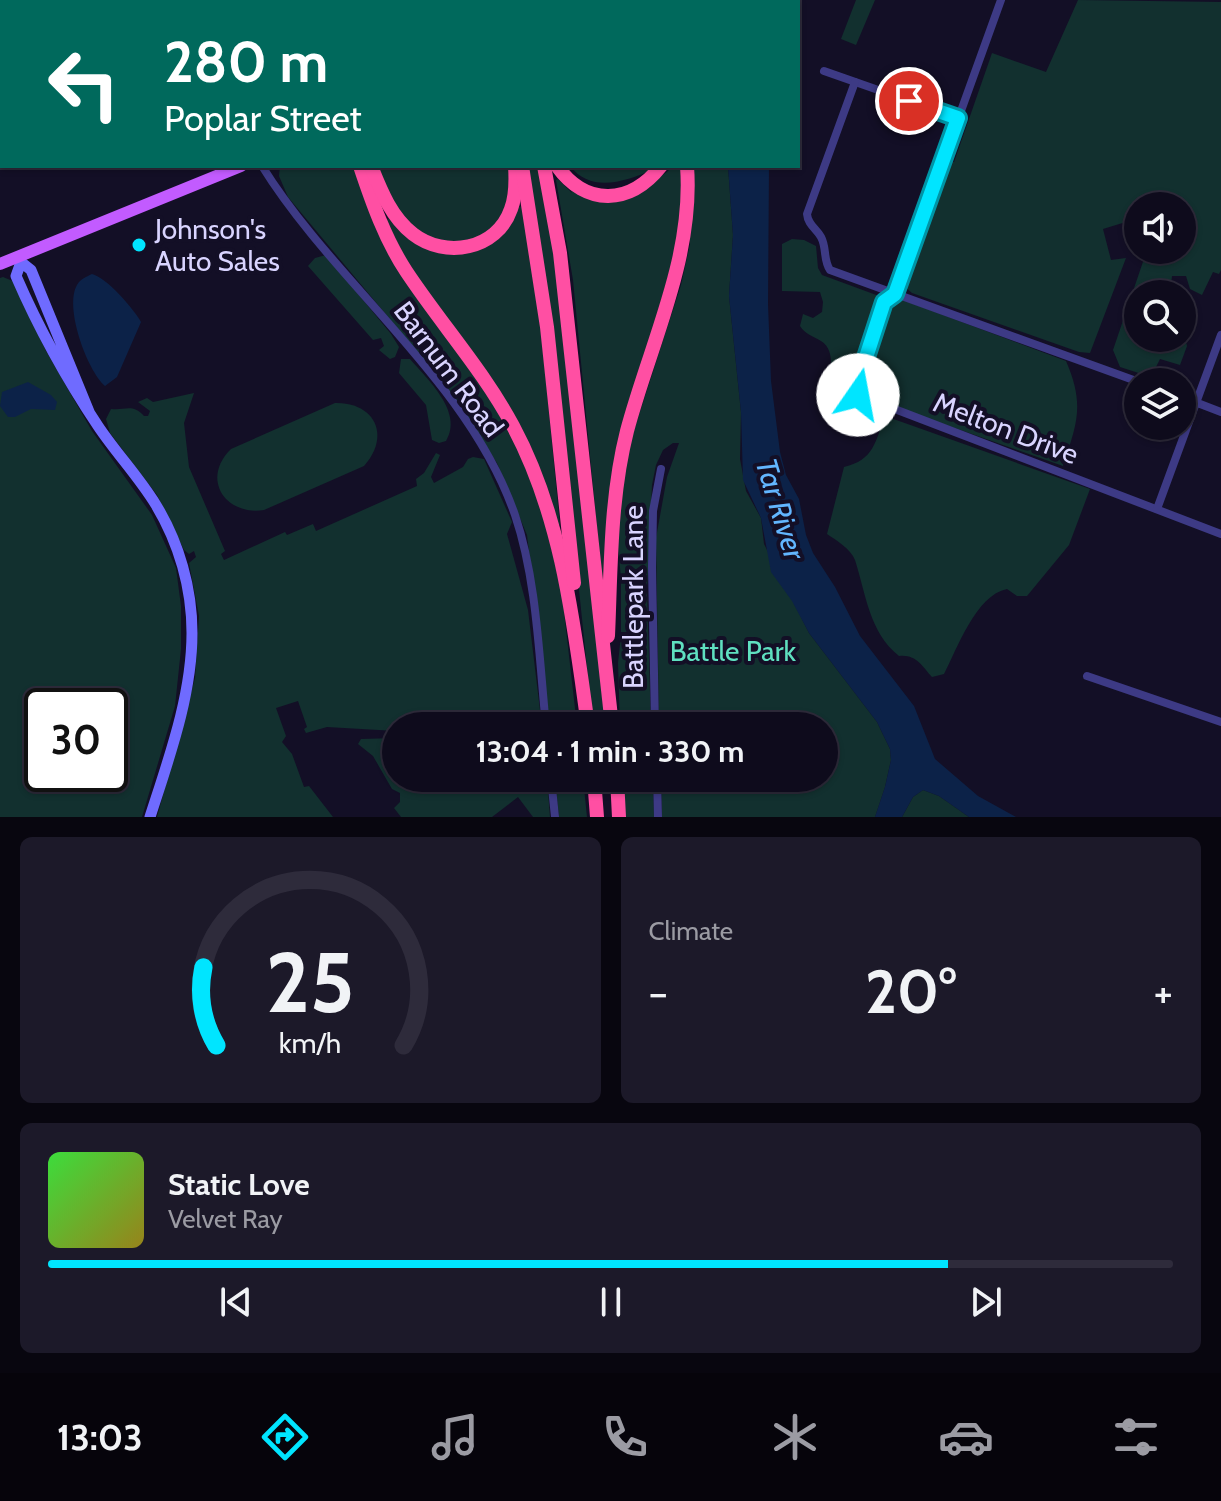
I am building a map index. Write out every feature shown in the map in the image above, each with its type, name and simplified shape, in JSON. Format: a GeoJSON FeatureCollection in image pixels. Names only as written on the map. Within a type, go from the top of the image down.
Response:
{"type":"FeatureCollection","features":[{"type":"Feature","properties":{"kind":"highway"},"geometry":{"type":"LineString","coordinates":[[361,168],[373,204],[398,258],[491,386],[533,468],[562,565],[586,712]]}},
{"type":"Feature","properties":{"kind":"highway"},"geometry":{"type":"LineString","coordinates":[[372,168],[389,207],[410,231],[429,244],[453,249],[481,243],[503,224],[514,201],[515,168]]}},
{"type":"Feature","properties":{"kind":"highway"},"geometry":{"type":"LineString","coordinates":[[522,168],[547,327],[578,651]]}},
{"type":"Feature","properties":{"kind":"highway"},"geometry":{"type":"LineString","coordinates":[[544,168],[560,253],[610,712]]}},
{"type":"Feature","properties":{"kind":"highway"},"geometry":{"type":"LineString","coordinates":[[559,168],[574,186],[601,197],[616,196],[637,188],[659,168]]}},
{"type":"Feature","properties":{"kind":"highway"},"geometry":{"type":"LineString","coordinates":[[606,681],[614,503],[618,477],[627,431],[675,275],[687,225],[687,168]]}},
{"type":"Feature","properties":{"kind":"highway"},"geometry":{"type":"LineString","coordinates":[[595,792],[597,817]]}},
{"type":"Feature","properties":{"kind":"highway"},"geometry":{"type":"LineString","coordinates":[[618,792],[619,817]]}},
{"type":"Feature","properties":{"kind":"main road"},"geometry":{"type":"LineString","coordinates":[[0,264],[20,259],[236,168]]}},
{"type":"Feature","properties":{"kind":"street","name":"Melton Drive"},"geometry":{"type":"LineString","coordinates":[[1001,0],[895,294],[884,302],[856,388],[858,395],[1221,534]]}},
{"type":"Feature","properties":{"kind":"street"},"geometry":{"type":"LineString","coordinates":[[824,71],[958,118]]}},
{"type":"Feature","properties":{"kind":"street"},"geometry":{"type":"LineString","coordinates":[[855,82],[807,214],[807,221],[823,240],[825,260],[830,270],[1124,377]]}},
{"type":"Feature","properties":{"kind":"street","name":"Barnum Road"},"geometry":{"type":"LineString","coordinates":[[263,168],[285,202],[450,400],[492,464],[514,513],[529,573],[544,712]]}},
{"type":"Feature","properties":{"kind":"street"},"geometry":{"type":"LineString","coordinates":[[20,259],[31,270],[90,414],[155,503],[175,540],[187,582],[192,633],[186,682],[181,711],[150,817]]}},
{"type":"Feature","properties":{"kind":"street"},"geometry":{"type":"LineString","coordinates":[[1157,509],[1221,335]]}},
{"type":"Feature","properties":{"kind":"street"},"geometry":{"type":"LineString","coordinates":[[1197,403],[1221,412]]}},
{"type":"Feature","properties":{"kind":"street","name":"Battlepark Lane"},"geometry":{"type":"LineString","coordinates":[[655,712],[652,531],[661,469]]}},
{"type":"Feature","properties":{"kind":"street"},"geometry":{"type":"LineString","coordinates":[[1087,676],[1221,722]]}},
{"type":"Feature","properties":{"kind":"street"},"geometry":{"type":"LineString","coordinates":[[552,792],[555,817]]}},
{"type":"Feature","properties":{"kind":"street"},"geometry":{"type":"LineString","coordinates":[[657,792],[658,817]]}},
{"type":"Feature","properties":{"kind":"green space"},"geometry":{"type":"Polygon","coordinates":[[[856,0],[875,0],[856,45],[841,39],[856,0]]]}},
{"type":"Feature","properties":{"kind":"green space"},"geometry":{"type":"Polygon","coordinates":[[[1078,0],[1221,2],[1221,270],[1219,274],[1213,272],[1202,295],[1196,292],[1196,280],[1187,280],[1186,276],[1172,276],[1172,280],[1137,280],[1142,264],[1196,264],[1196,192],[1124,192],[1124,223],[1103,229],[1111,260],[1124,258],[1124,263],[1090,353],[1079,352],[912,293],[905,287],[992,53],[1046,72],[1078,0]]]}},
{"type":"Feature","properties":{"kind":"green space"},"geometry":{"type":"Polygon","coordinates":[[[280,168],[356,168],[369,209],[483,380],[537,487],[562,594],[575,712],[548,712],[527,535],[497,463],[449,390],[288,197],[279,176],[280,168]]]}},
{"type":"Feature","properties":{"kind":"green space"},"geometry":{"type":"Polygon","coordinates":[[[378,168],[510,168],[510,202],[499,222],[488,233],[474,240],[444,241],[429,236],[402,216],[378,168]]]}},
{"type":"Feature","properties":{"kind":"green space"},"geometry":{"type":"Polygon","coordinates":[[[528,168],[540,168],[562,305],[604,712],[592,712],[550,307],[528,168]]]}},
{"type":"Feature","properties":{"kind":"green space"},"geometry":{"type":"Polygon","coordinates":[[[572,168],[654,168],[609,183],[588,180],[572,168]]]}},
{"type":"Feature","properties":{"kind":"green space"},"geometry":{"type":"Polygon","coordinates":[[[670,168],[683,168],[681,230],[628,417],[604,600],[573,280],[556,180],[572,193],[568,184],[584,195],[646,182],[670,168]]]}},
{"type":"Feature","properties":{"kind":"green space","name":"Battle Park"},"geometry":{"type":"Polygon","coordinates":[[[690,168],[728,168],[733,235],[729,296],[741,412],[740,459],[746,491],[761,518],[764,544],[809,633],[877,722],[890,749],[891,760],[875,817],[662,817],[661,792],[838,792],[838,712],[659,712],[656,538],[667,477],[679,443],[673,443],[663,450],[652,485],[647,590],[651,712],[620,712],[621,578],[617,538],[624,461],[681,285],[690,244],[690,168]]]}},
{"type":"Feature","properties":{"kind":"green space"},"geometry":{"type":"Polygon","coordinates":[[[522,206],[541,331],[560,525],[556,525],[533,459],[402,252],[386,220],[389,218],[406,237],[462,252],[522,206]]]}},
{"type":"Feature","properties":{"kind":"green space"},"geometry":{"type":"Polygon","coordinates":[[[792,239],[816,246],[818,268],[822,275],[882,299],[847,396],[830,389],[831,362],[826,345],[800,326],[803,314],[813,318],[822,312],[820,292],[782,291],[782,244],[792,239]]]}},
{"type":"Feature","properties":{"kind":"green space"},"geometry":{"type":"Polygon","coordinates":[[[326,255],[391,334],[399,347],[395,357],[390,359],[379,350],[384,346],[381,338],[373,340],[308,266],[315,258],[326,255]]]}},
{"type":"Feature","properties":{"kind":"green space"},"geometry":{"type":"Polygon","coordinates":[[[3,277],[15,282],[46,351],[92,431],[152,515],[176,568],[181,606],[181,649],[175,706],[142,817],[0,817],[0,278],[3,277]]]}},
{"type":"Feature","properties":{"kind":"green space"},"geometry":{"type":"Polygon","coordinates":[[[895,297],[1066,361],[1076,390],[1077,414],[1063,466],[867,397],[863,386],[888,305],[895,297]]]}},
{"type":"Feature","properties":{"kind":"green space"},"geometry":{"type":"Polygon","coordinates":[[[1124,318],[1124,352],[1185,352],[1180,365],[1160,359],[1156,368],[1124,368],[1120,367],[1113,350],[1124,318]]]}},
{"type":"Feature","properties":{"kind":"green space"},"geometry":{"type":"Polygon","coordinates":[[[401,359],[410,359],[441,397],[450,419],[446,441],[439,443],[432,440],[426,405],[399,373],[401,359]]]}},
{"type":"Feature","properties":{"kind":"green space"},"geometry":{"type":"Polygon","coordinates":[[[194,393],[184,423],[189,467],[225,551],[221,554],[224,560],[285,532],[287,535],[313,524],[316,531],[417,486],[416,479],[424,473],[436,453],[440,455],[431,477],[434,483],[463,467],[468,459],[484,459],[512,522],[507,534],[528,610],[539,712],[382,712],[382,730],[327,727],[306,733],[304,729],[307,727],[298,701],[276,708],[286,736],[282,742],[292,754],[304,787],[309,786],[333,817],[157,817],[195,678],[199,616],[189,563],[196,557],[194,551],[189,554],[184,550],[157,495],[110,433],[106,419],[111,409],[132,409],[148,416],[150,411],[138,402],[147,398],[153,402],[194,393]]]}},
{"type":"Feature","properties":{"kind":"green space"},"geometry":{"type":"Polygon","coordinates":[[[335,403],[360,408],[375,423],[376,443],[364,466],[264,510],[238,507],[221,493],[218,472],[222,460],[231,449],[335,403]]]}},
{"type":"Feature","properties":{"kind":"green space"},"geometry":{"type":"Polygon","coordinates":[[[885,416],[1090,489],[1069,545],[1027,596],[1017,596],[1007,589],[986,601],[969,624],[944,674],[932,677],[914,659],[899,656],[881,636],[870,612],[853,556],[827,534],[844,467],[868,455],[885,416]]]}},
{"type":"Feature","properties":{"kind":"green space"},"geometry":{"type":"Polygon","coordinates":[[[382,738],[382,772],[373,756],[358,744],[361,739],[382,738]]]}},
{"type":"Feature","properties":{"kind":"green space"},"geometry":{"type":"Polygon","coordinates":[[[923,790],[939,796],[969,817],[902,817],[913,797],[923,790]]]}},
{"type":"Feature","properties":{"kind":"green space"},"geometry":{"type":"Polygon","coordinates":[[[548,792],[550,817],[533,817],[518,797],[492,817],[401,817],[394,808],[400,802],[400,793],[548,792]]]}},
{"type":"Feature","properties":{"kind":"green space"},"geometry":{"type":"Polygon","coordinates":[[[556,792],[584,792],[587,817],[559,817],[556,792]]]}},
{"type":"Feature","properties":{"kind":"green space"},"geometry":{"type":"Polygon","coordinates":[[[622,792],[653,792],[654,817],[624,817],[622,792]]]}},
{"type":"Feature","properties":{"kind":"water","name":"Tar River"},"geometry":{"type":"Polygon","coordinates":[[[728,168],[769,168],[771,381],[780,452],[786,475],[799,499],[806,535],[860,636],[914,706],[935,759],[978,796],[1016,817],[969,817],[939,796],[923,790],[913,797],[902,817],[875,817],[891,760],[890,749],[877,722],[809,633],[792,601],[771,572],[761,518],[743,480],[741,412],[729,296],[733,235],[728,168]]]}},
{"type":"Feature","properties":{"kind":"water"},"geometry":{"type":"Polygon","coordinates":[[[92,274],[112,287],[141,322],[117,377],[105,386],[85,353],[73,308],[77,285],[92,274]]]}},
{"type":"Feature","properties":{"kind":"water"},"geometry":{"type":"Polygon","coordinates":[[[28,382],[51,395],[57,402],[55,410],[31,409],[8,417],[0,406],[2,392],[28,382]]]}},
{"type":"Feature","properties":{"kind":"place","name":"Johnson's Auto Sales"},"geometry":{"type":"Point","coordinates":[139,245]}},
{"type":"Feature","properties":{"kind":"route"},"geometry":{"type":"LineString","coordinates":[[858,395],[856,388],[884,302],[895,294],[958,118],[909,101]]}}]}
